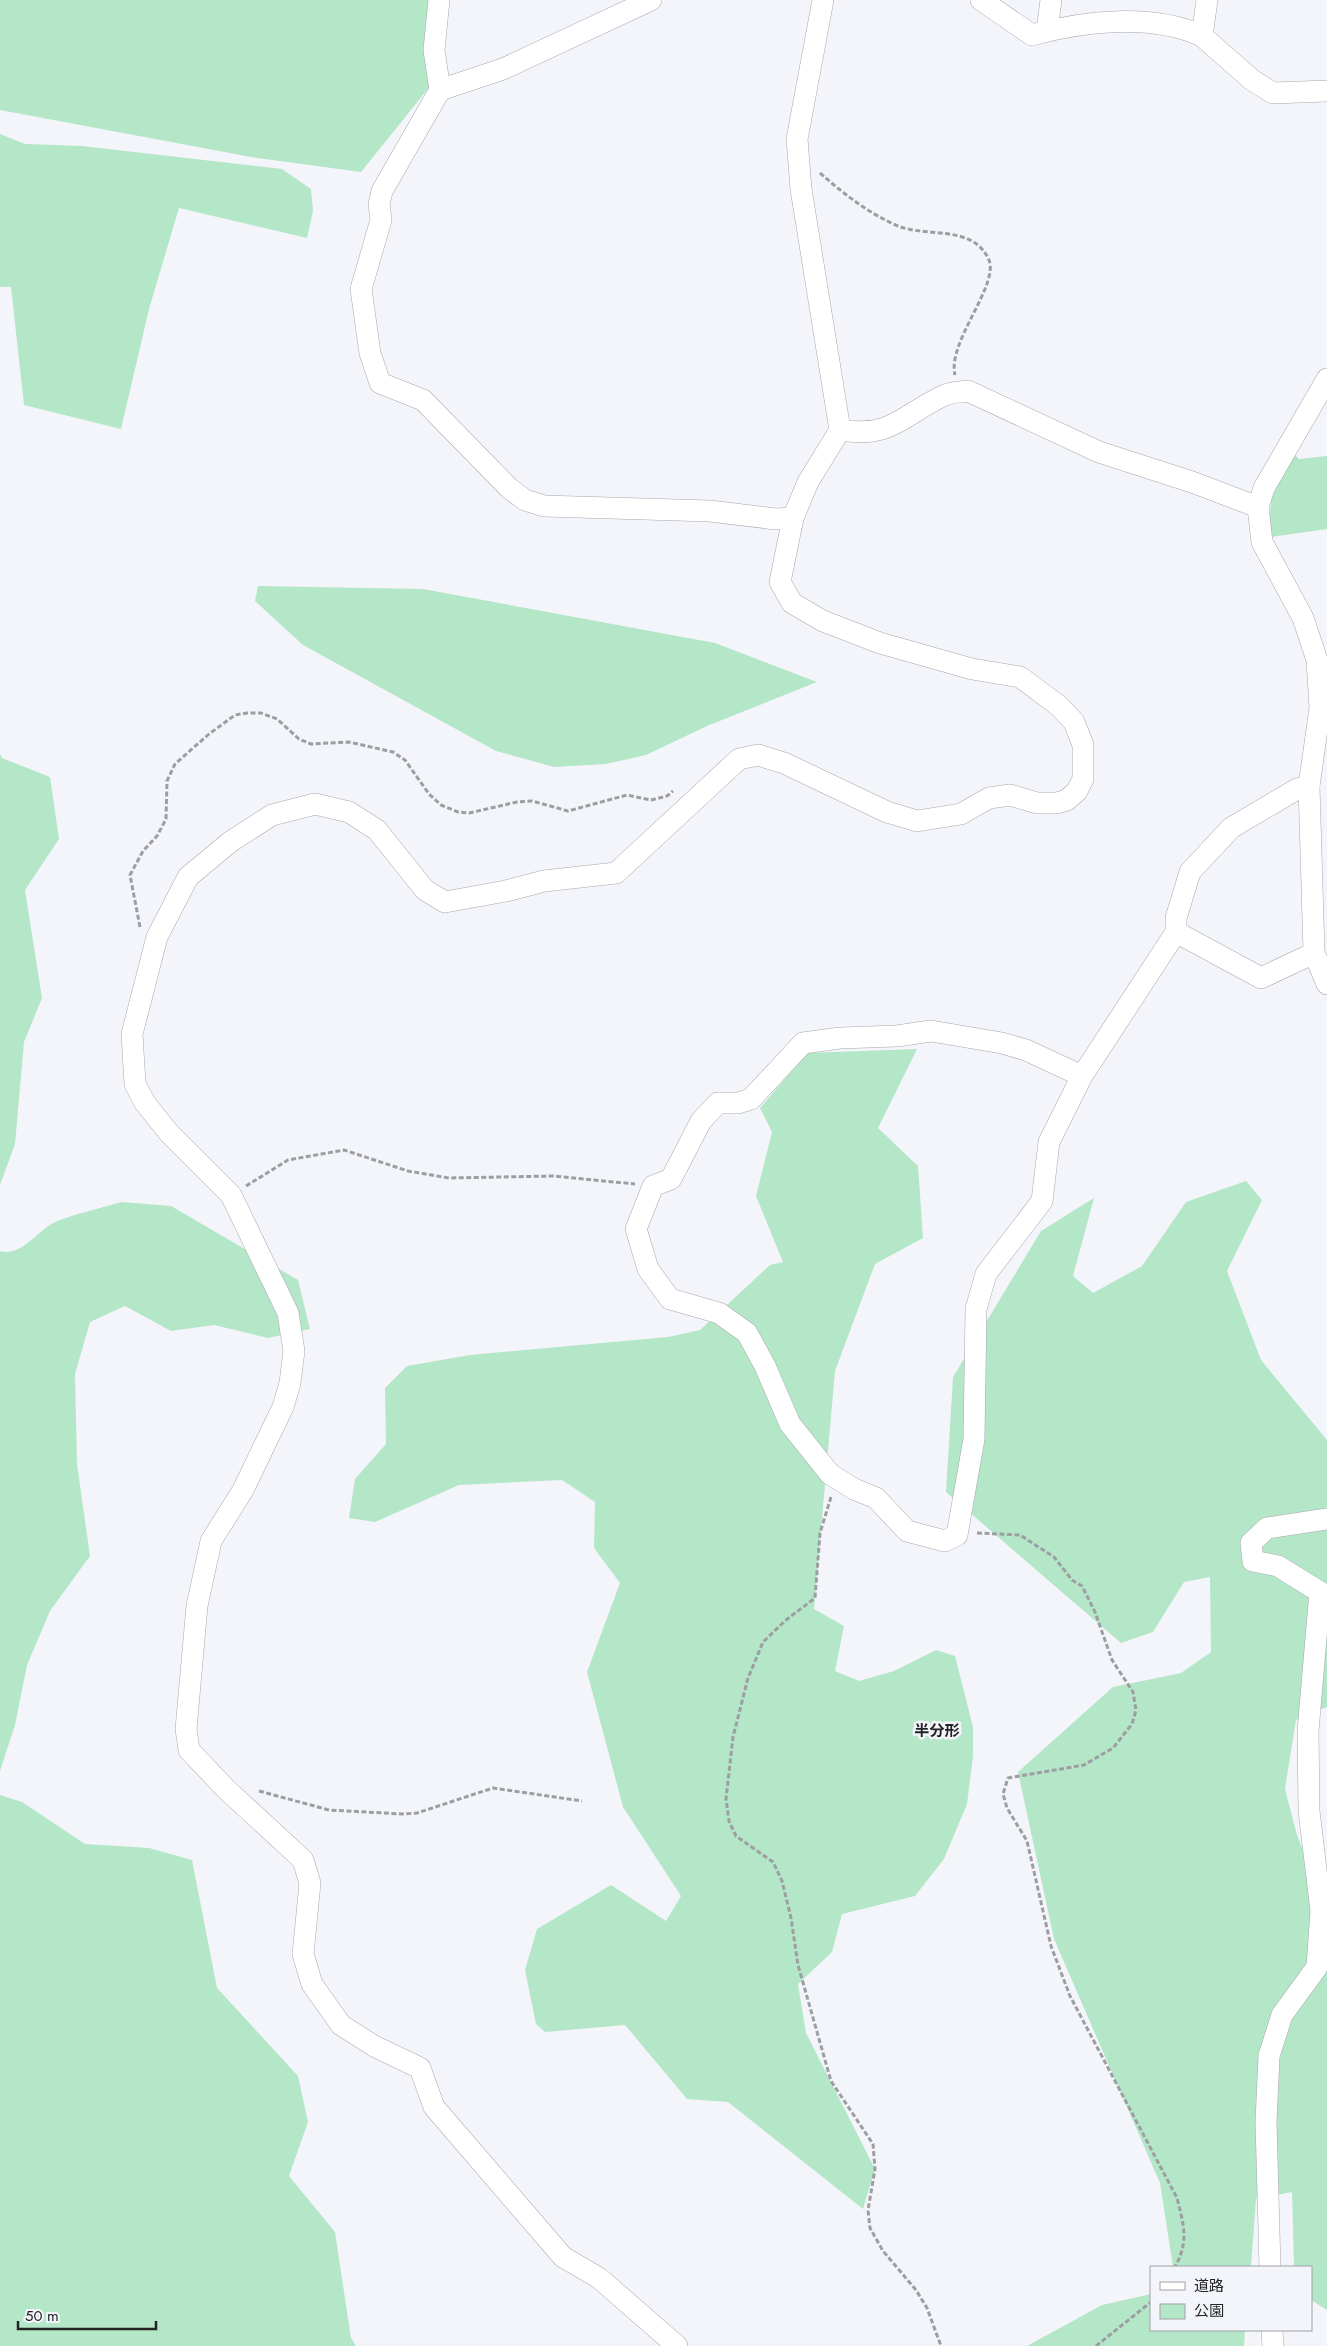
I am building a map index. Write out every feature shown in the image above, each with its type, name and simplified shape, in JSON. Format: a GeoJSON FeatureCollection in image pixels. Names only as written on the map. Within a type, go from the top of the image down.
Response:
{"type":"FeatureCollection","features":[{"type":"Feature","properties":{"kind":"street"},"geometry":{"type":"LineString","coordinates":[[439,0],[434,50],[440,90],[382,191],[379,204],[381,220],[360,289],[370,353],[380,383],[423,400],[509,488],[525,500],[544,506],[710,511],[776,519],[793,518]]}},
{"type":"Feature","properties":{"kind":"street"},"geometry":{"type":"LineString","coordinates":[[440,90],[504,69],[651,0]]}},
{"type":"Feature","properties":{"kind":"street"},"geometry":{"type":"LineString","coordinates":[[677,2346],[599,2278],[563,2257],[434,2108],[420,2068],[374,2046],[341,2025],[312,1984],[303,1954],[310,1883],[303,1860],[226,1789],[189,1750],[187,1720],[197,1606],[212,1541],[243,1490],[283,1407],[290,1384],[294,1352],[288,1313],[231,1195],[169,1133],[145,1103],[136,1084],[132,1034],[157,937],[188,877],[230,842],[272,815],[316,804],[349,812],[377,830],[425,890],[445,902],[506,891],[544,881],[616,874],[739,759],[758,756],[784,763],[888,812],[917,821],[960,814],[989,798],[1010,795],[1036,803],[1057,803],[1067,800],[1077,791],[1083,779],[1083,746],[1074,722],[1059,706],[1020,677],[972,669],[880,643],[822,621],[792,603],[780,582],[793,518],[808,482],[840,430],[801,189],[796,139],[823,0]]}},
{"type":"Feature","properties":{"kind":"street"},"geometry":{"type":"LineString","coordinates":[[981,0],[1032,35],[1047,31],[1108,23],[1154,24],[1192,32],[1202,36],[1252,80],[1273,93],[1327,91]]}},
{"type":"Feature","properties":{"kind":"street"},"geometry":{"type":"LineString","coordinates":[[1047,31],[1051,0]]}},
{"type":"Feature","properties":{"kind":"street"},"geometry":{"type":"LineString","coordinates":[[1202,36],[1207,0]]}},
{"type":"Feature","properties":{"kind":"street"},"geometry":{"type":"LineString","coordinates":[[1327,380],[1264,488],[1258,507],[1262,542],[1303,618],[1317,660],[1320,708],[1309,786],[1314,953],[1327,984]]}},
{"type":"Feature","properties":{"kind":"street"},"geometry":{"type":"LineString","coordinates":[[840,430],[861,434],[892,427],[946,394],[968,391],[1099,452],[1192,482],[1258,507]]}},
{"type":"Feature","properties":{"kind":"street"},"geometry":{"type":"LineString","coordinates":[[1082,1076],[1026,1050],[1002,1043],[931,1031],[897,1036],[840,1038],[803,1043],[751,1099],[738,1103],[718,1103],[701,1121],[671,1179],[653,1186],[636,1229],[648,1269],[670,1299],[719,1313],[746,1333],[765,1366],[790,1424],[830,1474],[854,1489],[876,1498],[907,1531],[945,1541],[957,1535],[974,1440],[976,1309],[986,1274],[1042,1201],[1049,1142],[1082,1076],[1176,932],[1176,918],[1190,872],[1231,828],[1298,789],[1309,786]]}},
{"type":"Feature","properties":{"kind":"street"},"geometry":{"type":"LineString","coordinates":[[1176,932],[1261,978],[1314,953]]}},
{"type":"Feature","properties":{"kind":"street"},"geometry":{"type":"LineString","coordinates":[[1270,2266],[1266,2122],[1269,2056],[1282,2015],[1317,1968],[1321,1911],[1309,1811],[1308,1731],[1320,1592],[1278,1566],[1252,1561],[1251,1542],[1267,1528],[1327,1519]]}},
{"type":"Feature","properties":{"kind":"street"},"geometry":{"type":"LineString","coordinates":[[1272,2331],[1273,2346]]}},
{"type":"Feature","properties":{"kind":"path"},"geometry":{"type":"LineString","coordinates":[[798,154],[867,211],[899,226],[920,232],[954,234],[970,240],[984,252],[990,263],[989,277],[956,354],[954,369],[960,392]]}},
{"type":"Feature","properties":{"kind":"path"},"geometry":{"type":"LineString","coordinates":[[154,950],[140,928],[130,875],[143,851],[157,836],[166,819],[166,781],[176,764],[209,734],[235,715],[261,713],[277,719],[299,739],[311,744],[349,742],[393,752],[405,760],[429,794],[441,805],[458,812],[469,813],[517,802],[532,801],[568,811],[626,795],[651,800],[667,796],[674,790]]}},
{"type":"Feature","properties":{"kind":"path"},"geometry":{"type":"LineString","coordinates":[[231,1195],[288,1160],[344,1150],[408,1171],[449,1178],[553,1176],[653,1186]]}},
{"type":"Feature","properties":{"kind":"path"},"geometry":{"type":"LineString","coordinates":[[836,1478],[820,1533],[815,1598],[786,1620],[764,1642],[748,1678],[732,1737],[726,1799],[729,1821],[736,1836],[773,1862],[782,1881],[791,1918],[798,1965],[831,2081],[873,2144],[875,2169],[868,2210],[870,2228],[883,2251],[916,2290],[927,2308],[941,2346]]}},
{"type":"Feature","properties":{"kind":"path"},"geometry":{"type":"LineString","coordinates":[[957,1535],[988,1532],[1020,1535],[1054,1557],[1072,1580],[1082,1586],[1095,1612],[1112,1660],[1133,1692],[1136,1710],[1132,1724],[1113,1748],[1084,1765],[1008,1778],[1003,1794],[1007,1808],[1026,1840],[1050,1946],[1070,1996],[1177,2198],[1185,2228],[1184,2250],[1176,2266]]}},
{"type":"Feature","properties":{"kind":"path"},"geometry":{"type":"LineString","coordinates":[[254,1790],[329,1810],[402,1814],[417,1813],[493,1788],[582,1801]]}},
{"type":"Feature","properties":{"kind":"path"},"geometry":{"type":"LineString","coordinates":[[1096,2346],[1150,2303]]}},
{"type":"Feature","properties":{"kind":"green space"},"geometry":{"type":"Polygon","coordinates":[[[0,0],[431,0],[431,85],[361,172],[251,157],[0,110],[0,0]]]}},
{"type":"Feature","properties":{"kind":"green space"},"geometry":{"type":"Polygon","coordinates":[[[0,134],[25,144],[82,146],[282,169],[311,189],[313,211],[307,238],[179,208],[149,309],[121,429],[24,405],[11,287],[0,287],[0,134]]]}},
{"type":"Feature","properties":{"kind":"green space"},"geometry":{"type":"Polygon","coordinates":[[[1295,455],[1299,459],[1327,456],[1327,529],[1271,537],[1271,502],[1277,485],[1295,455]]]}},
{"type":"Feature","properties":{"kind":"green space"},"geometry":{"type":"Polygon","coordinates":[[[258,586],[423,589],[715,643],[817,682],[707,726],[646,755],[606,764],[554,767],[496,751],[303,645],[255,601],[258,586]]]}},
{"type":"Feature","properties":{"kind":"green space"},"geometry":{"type":"Polygon","coordinates":[[[0,754],[2,758],[50,777],[59,839],[25,890],[42,998],[24,1042],[15,1144],[0,1185],[0,754]]]}},
{"type":"Feature","properties":{"kind":"green space"},"geometry":{"type":"Polygon","coordinates":[[[917,1049],[878,1128],[918,1166],[923,1238],[875,1264],[835,1371],[814,1609],[844,1626],[835,1671],[859,1681],[894,1671],[936,1650],[955,1656],[973,1727],[973,1756],[967,1804],[944,1859],[915,1896],[842,1914],[832,1952],[798,1984],[806,2033],[875,2169],[863,2209],[728,2102],[687,2099],[625,2025],[545,2032],[536,2024],[525,1970],[537,1929],[611,1885],[666,1921],[681,1896],[623,1807],[587,1672],[620,1583],[594,1548],[595,1502],[562,1480],[459,1485],[375,1522],[349,1518],[355,1479],[386,1444],[385,1388],[407,1366],[470,1355],[668,1337],[700,1330],[770,1265],[783,1262],[756,1196],[772,1132],[760,1108],[807,1053],[917,1049]]]}},
{"type":"Feature","properties":{"kind":"green space"},"geometry":{"type":"Polygon","coordinates":[[[1246,1181],[1262,1200],[1227,1271],[1261,1360],[1327,1440],[1327,1707],[1296,1720],[1285,1789],[1297,1835],[1327,1910],[1327,2310],[1312,2301],[1312,2266],[1294,2266],[1292,2192],[1256,2199],[1251,2266],[1173,2266],[1160,2183],[1054,1939],[1018,1772],[1113,1687],[1181,1673],[1211,1652],[1210,1577],[1184,1582],[1153,1632],[1121,1643],[946,1492],[953,1377],[1041,1231],[1094,1198],[1073,1276],[1093,1293],[1142,1266],[1186,1202],[1246,1181]]]}},
{"type":"Feature","properties":{"kind":"green space"},"geometry":{"type":"Polygon","coordinates":[[[121,1202],[171,1206],[298,1280],[310,1329],[268,1338],[214,1325],[171,1331],[125,1306],[90,1322],[75,1374],[77,1464],[90,1556],[50,1611],[27,1665],[15,1725],[0,1771],[0,1251],[14,1251],[21,1248],[56,1222],[121,1202]]]}},
{"type":"Feature","properties":{"kind":"green space"},"geometry":{"type":"Polygon","coordinates":[[[0,1795],[22,1802],[85,1844],[149,1848],[192,1860],[217,1988],[298,2076],[308,2122],[289,2176],[335,2232],[351,2338],[356,2346],[0,2346],[0,1795]]]}},
{"type":"Feature","properties":{"kind":"green space"},"geometry":{"type":"Polygon","coordinates":[[[1150,2294],[1150,2331],[1245,2331],[1244,2346],[1027,2346],[1102,2305],[1150,2294]]]}},
{"type":"Feature","properties":{"kind":"district","name":"半分形"},"geometry":{"type":"Point","coordinates":[937,1731]}}]}
